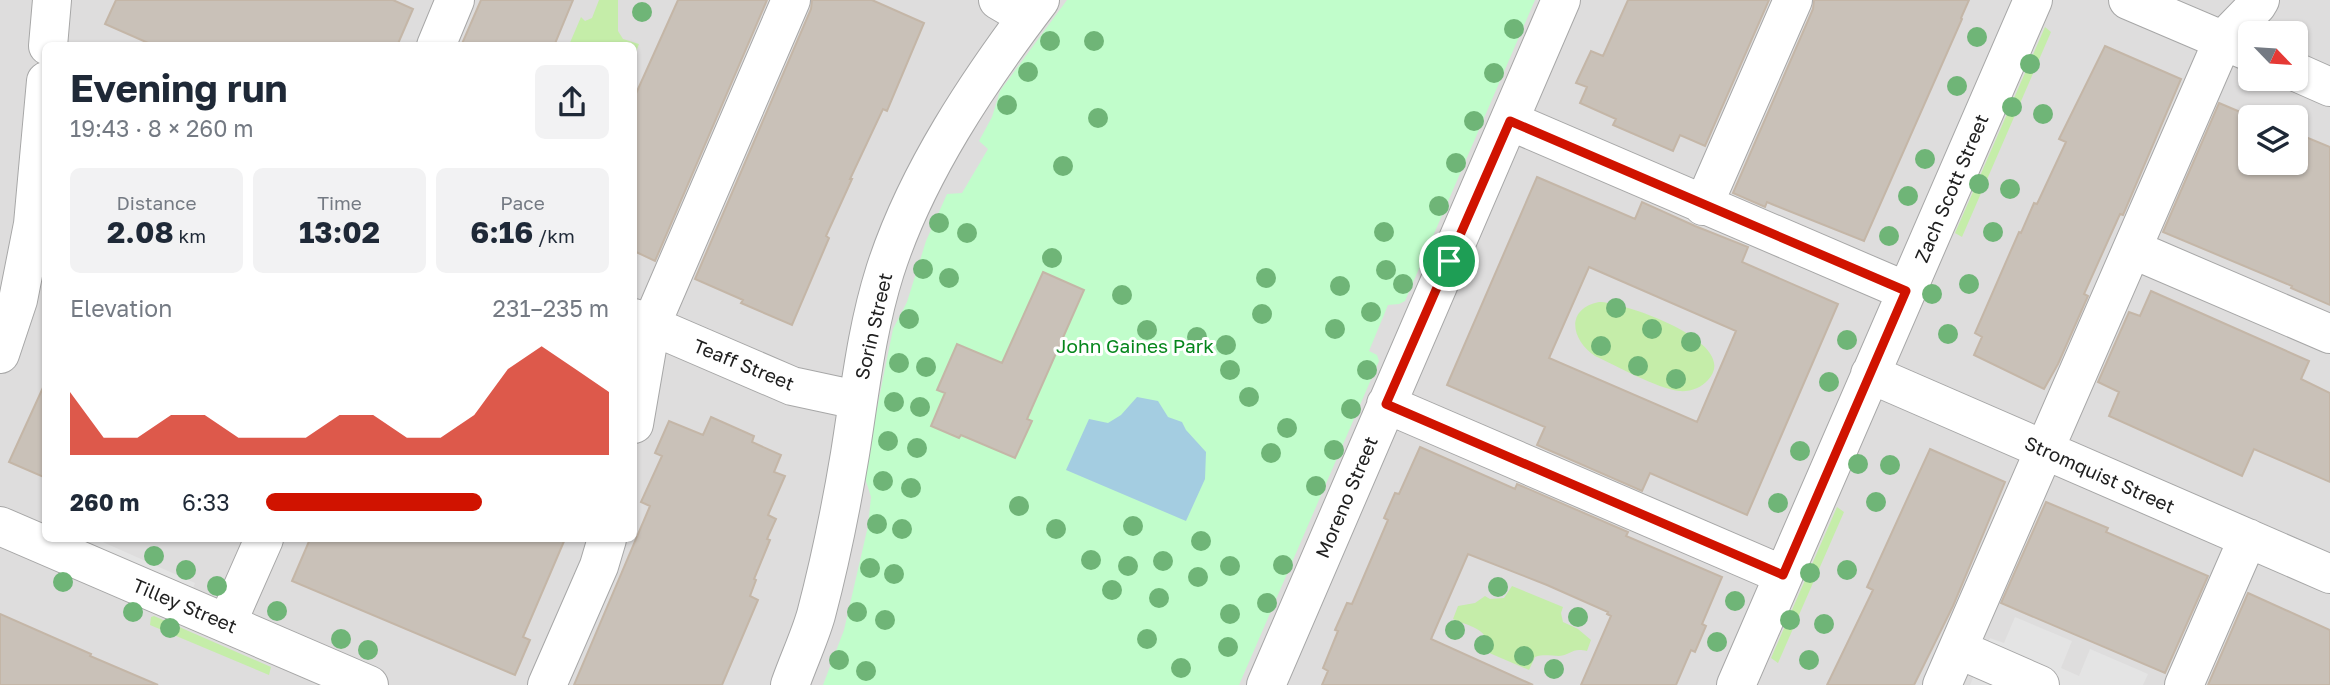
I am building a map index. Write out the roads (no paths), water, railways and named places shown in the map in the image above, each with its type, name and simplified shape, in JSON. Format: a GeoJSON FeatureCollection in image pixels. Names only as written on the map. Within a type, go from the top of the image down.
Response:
{"type":"FeatureCollection","features":[{"type":"Feature","properties":{"kind":"street"},"geometry":{"type":"LineString","coordinates":[[48,42],[52,0]]}},
{"type":"Feature","properties":{"kind":"street"},"geometry":{"type":"LineString","coordinates":[[637,385],[642,321],[791,0]]}},
{"type":"Feature","properties":{"kind":"street","name":"Moreno Street"},"geometry":{"type":"LineString","coordinates":[[1266,685],[1561,0]]}},
{"type":"Feature","properties":{"kind":"street"},"geometry":{"type":"LineString","coordinates":[[1703,206],[1793,0]]}},
{"type":"Feature","properties":{"kind":"street","name":"Zach Scott Street"},"geometry":{"type":"LineString","coordinates":[[1736,685],[2033,0]]}},
{"type":"Feature","properties":{"kind":"street"},"geometry":{"type":"LineString","coordinates":[[2128,0],[2237,46]]}},
{"type":"Feature","properties":{"kind":"street"},"geometry":{"type":"LineString","coordinates":[[1942,685],[2132,248],[2260,0]]}},
{"type":"Feature","properties":{"kind":"street"},"geometry":{"type":"LineString","coordinates":[[437,42],[452,1]]}},
{"type":"Feature","properties":{"kind":"street","name":"Sorin Street"},"geometry":{"type":"LineString","coordinates":[[790,685],[815,617],[837,520],[866,346],[886,269],[920,186],[991,66],[1022,6]]}},
{"type":"Feature","properties":{"kind":"street"},"geometry":{"type":"LineString","coordinates":[[2308,77],[2330,87]]}},
{"type":"Feature","properties":{"kind":"street"},"geometry":{"type":"LineString","coordinates":[[1510,121],[1906,291]]}},
{"type":"Feature","properties":{"kind":"street"},"geometry":{"type":"LineString","coordinates":[[0,354],[21,300],[33,224],[42,125]]}},
{"type":"Feature","properties":{"kind":"street"},"geometry":{"type":"LineString","coordinates":[[2132,248],[2330,334]]}},
{"type":"Feature","properties":{"kind":"street","name":"Teaff Street"},"geometry":{"type":"LineString","coordinates":[[642,321],[792,386],[857,400]]}},
{"type":"Feature","properties":{"kind":"street","name":"Stromquist Street"},"geometry":{"type":"LineString","coordinates":[[1870,374],[2330,574]]}},
{"type":"Feature","properties":{"kind":"street"},"geometry":{"type":"LineString","coordinates":[[1386,404],[1783,575]]}},
{"type":"Feature","properties":{"kind":"street","name":"Tilley Street"},"geometry":{"type":"LineString","coordinates":[[0,526],[227,623],[330,677],[369,685]]}},
{"type":"Feature","properties":{"kind":"street"},"geometry":{"type":"LineString","coordinates":[[2184,685],[2248,538]]}},
{"type":"Feature","properties":{"kind":"street"},"geometry":{"type":"LineString","coordinates":[[227,623],[263,542]]}},
{"type":"Feature","properties":{"kind":"street"},"geometry":{"type":"LineString","coordinates":[[547,685],[599,566],[606,542]]}},
{"type":"Feature","properties":{"kind":"street"},"geometry":{"type":"LineString","coordinates":[[1958,649],[2040,685]]}},
{"type":"Feature","properties":{"kind":"water"},"geometry":{"type":"Polygon","coordinates":[[[1137,397],[1158,401],[1168,417],[1182,422],[1206,452],[1205,479],[1186,521],[1066,470],[1089,419],[1108,423],[1121,415],[1137,397]]]}},
{"type":"Feature","properties":{"kind":"park label","name":"John Gaines Park"},"geometry":{"type":"Point","coordinates":[1135,345]}}]}
